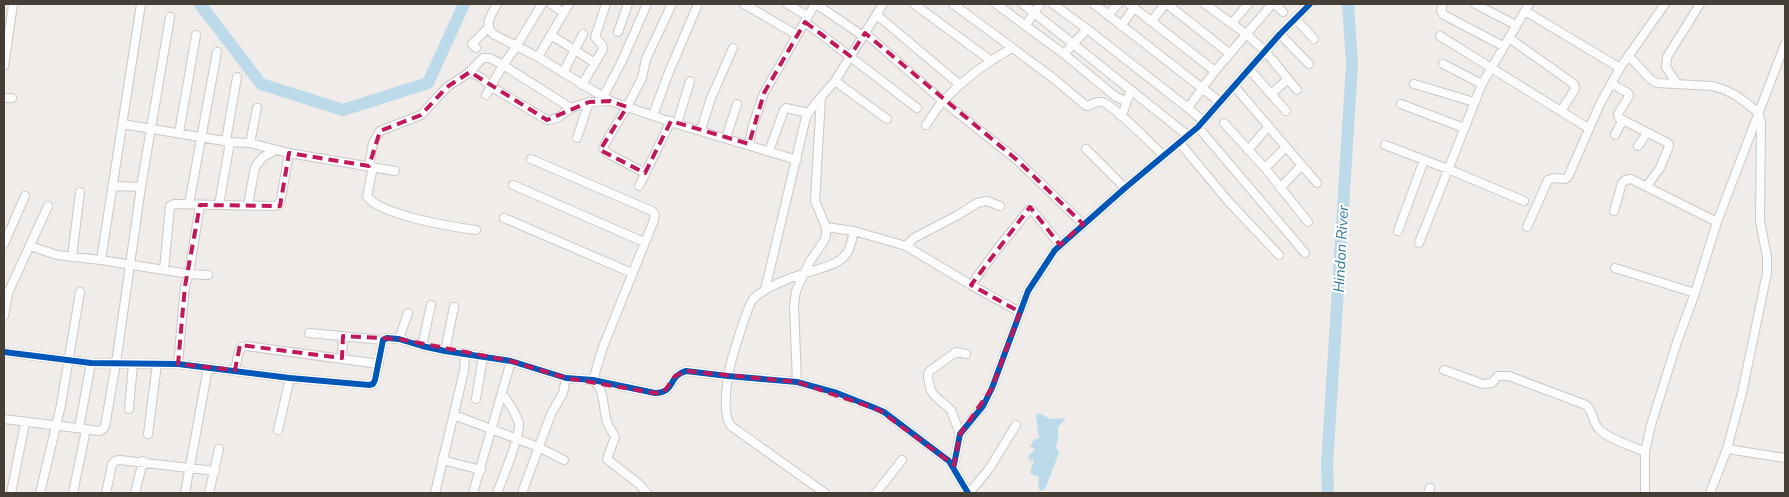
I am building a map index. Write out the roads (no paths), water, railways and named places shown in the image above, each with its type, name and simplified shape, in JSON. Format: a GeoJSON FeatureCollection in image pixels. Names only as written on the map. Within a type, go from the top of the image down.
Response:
{"type":"FeatureCollection","features":[{"type":"Feature","properties":{"kind":"street"},"geometry":{"type":"LineString","coordinates":[[101,260],[141,4]]}},
{"type":"Feature","properties":{"kind":"street"},"geometry":{"type":"LineString","coordinates":[[497,4],[488,21],[488,28],[492,34],[538,57],[610,101],[797,160]]}},
{"type":"Feature","properties":{"kind":"street"},"geometry":{"type":"LineString","coordinates":[[486,95],[542,4]]}},
{"type":"Feature","properties":{"kind":"street"},"geometry":{"type":"LineString","coordinates":[[551,4],[564,13]]}},
{"type":"Feature","properties":{"kind":"street"},"geometry":{"type":"LineString","coordinates":[[538,57],[568,4]]}},
{"type":"Feature","properties":{"kind":"street"},"geometry":{"type":"LineString","coordinates":[[582,85],[603,49],[595,36],[606,4]]}},
{"type":"Feature","properties":{"kind":"street"},"geometry":{"type":"LineString","coordinates":[[618,32],[628,4]]}},
{"type":"Feature","properties":{"kind":"street"},"geometry":{"type":"LineString","coordinates":[[603,97],[622,61],[647,4]]}},
{"type":"Feature","properties":{"kind":"street"},"geometry":{"type":"LineString","coordinates":[[645,173],[607,153],[604,149],[604,144],[642,78],[646,59],[672,4]]}},
{"type":"Feature","properties":{"kind":"street"},"geometry":{"type":"LineString","coordinates":[[653,115],[698,4]]}},
{"type":"Feature","properties":{"kind":"street"},"geometry":{"type":"LineString","coordinates":[[744,4],[797,35]]}},
{"type":"Feature","properties":{"kind":"street"},"geometry":{"type":"LineString","coordinates":[[787,4],[917,108]]}},
{"type":"Feature","properties":{"kind":"street"},"geometry":{"type":"LineString","coordinates":[[749,144],[764,92],[816,4],[864,35],[1017,160],[1083,224]]}},
{"type":"Feature","properties":{"kind":"street"},"geometry":{"type":"LineString","coordinates":[[765,290],[797,160],[802,129],[808,113],[835,81],[883,4]]}},
{"type":"Feature","properties":{"kind":"street"},"geometry":{"type":"LineString","coordinates":[[914,4],[990,60]]}},
{"type":"Feature","properties":{"kind":"street"},"geometry":{"type":"LineString","coordinates":[[952,4],[1053,78],[1087,106],[1100,101],[1103,102],[1163,155]]}},
{"type":"Feature","properties":{"kind":"street"},"geometry":{"type":"LineString","coordinates":[[996,4],[1064,54],[1116,97],[1126,101]]}},
{"type":"Feature","properties":{"kind":"street"},"geometry":{"type":"LineString","coordinates":[[1023,4],[1187,135]]}},
{"type":"Feature","properties":{"kind":"street"},"geometry":{"type":"LineString","coordinates":[[1026,25],[1040,4]]}},
{"type":"Feature","properties":{"kind":"street"},"geometry":{"type":"LineString","coordinates":[[1053,4],[1188,108],[1305,253]]}},
{"type":"Feature","properties":{"kind":"street"},"geometry":{"type":"LineString","coordinates":[[1094,4],[1220,102]]}},
{"type":"Feature","properties":{"kind":"street"},"geometry":{"type":"LineString","coordinates":[[1108,15],[1118,4]]}},
{"type":"Feature","properties":{"kind":"street"},"geometry":{"type":"LineString","coordinates":[[1152,21],[1166,4],[1229,53]]}},
{"type":"Feature","properties":{"kind":"street"},"geometry":{"type":"LineString","coordinates":[[1205,4],[1215,7],[1265,51],[1297,90]]}},
{"type":"Feature","properties":{"kind":"street"},"geometry":{"type":"LineString","coordinates":[[1232,23],[1248,4]]}},
{"type":"Feature","properties":{"kind":"street"},"geometry":{"type":"LineString","coordinates":[[1188,108],[1229,53],[1273,4],[1283,12]]}},
{"type":"Feature","properties":{"kind":"street"},"geometry":{"type":"LineString","coordinates":[[954,466],[960,434],[983,406],[992,388],[1033,281],[1055,250],[1124,188],[1200,124],[1280,34],[1310,4]]}},
{"type":"Feature","properties":{"kind":"street"},"geometry":{"type":"LineString","coordinates":[[1443,4],[1441,11],[1448,18],[1503,46]]}},
{"type":"Feature","properties":{"kind":"street"},"geometry":{"type":"LineString","coordinates":[[1475,4],[1516,25]]}},
{"type":"Feature","properties":{"kind":"street"},"geometry":{"type":"LineString","coordinates":[[1526,227],[1548,180],[1554,178],[1565,179],[1568,177],[1588,128],[1620,68],[1665,4]]}},
{"type":"Feature","properties":{"kind":"street"},"geometry":{"type":"LineString","coordinates":[[1677,84],[1666,67],[1667,57],[1700,4]]}},
{"type":"Feature","properties":{"kind":"street"},"geometry":{"type":"LineString","coordinates":[[4,6],[13,6],[4,65]]}},
{"type":"Feature","properties":{"kind":"street"},"geometry":{"type":"LineString","coordinates":[[1121,26],[1131,6],[1215,71]]}},
{"type":"Feature","properties":{"kind":"street"},"geometry":{"type":"LineString","coordinates":[[1419,242],[1482,84],[1527,6],[1620,68]]}},
{"type":"Feature","properties":{"kind":"street"},"geometry":{"type":"LineString","coordinates":[[877,15],[960,85]]}},
{"type":"Feature","properties":{"kind":"street"},"geometry":{"type":"LineString","coordinates":[[4,419],[100,431],[105,426],[116,364],[141,187],[170,17]]}},
{"type":"Feature","properties":{"kind":"street"},"geometry":{"type":"LineString","coordinates":[[1296,19],[1314,39]]}},
{"type":"Feature","properties":{"kind":"street"},"geometry":{"type":"LineString","coordinates":[[476,48],[472,44],[488,28]]}},
{"type":"Feature","properties":{"kind":"street"},"geometry":{"type":"LineString","coordinates":[[1064,54],[1087,29]]}},
{"type":"Feature","properties":{"kind":"street"},"geometry":{"type":"LineString","coordinates":[[563,73],[583,34]]}},
{"type":"Feature","properties":{"kind":"street"},"geometry":{"type":"LineString","coordinates":[[1280,34],[1309,64]]}},
{"type":"Feature","properties":{"kind":"street"},"geometry":{"type":"LineString","coordinates":[[179,133],[196,35]]}},
{"type":"Feature","properties":{"kind":"street"},"geometry":{"type":"LineString","coordinates":[[551,36],[596,62]]}},
{"type":"Feature","properties":{"kind":"street"},"geometry":{"type":"LineString","coordinates":[[1440,36],[1588,128]]}},
{"type":"Feature","properties":{"kind":"street"},"geometry":{"type":"LineString","coordinates":[[1509,38],[1574,84],[1575,89],[1561,111]]}},
{"type":"Feature","properties":{"kind":"street"},"geometry":{"type":"LineString","coordinates":[[1645,493],[1645,452],[1651,425],[1717,222],[1785,44]]}},
{"type":"Feature","properties":{"kind":"street"},"geometry":{"type":"LineString","coordinates":[[701,130],[711,98],[733,48]]}},
{"type":"Feature","properties":{"kind":"street"},"geometry":{"type":"LineString","coordinates":[[926,126],[943,101],[960,85],[990,60],[1012,48]]}},
{"type":"Feature","properties":{"kind":"street"},"geometry":{"type":"LineString","coordinates":[[189,204],[217,52]]}},
{"type":"Feature","properties":{"kind":"street"},"geometry":{"type":"LineString","coordinates":[[1629,56],[1657,83],[1712,86],[1737,96],[1758,112],[1762,133],[1760,221],[1767,265],[1742,393],[1728,448],[1710,493]]}},
{"type":"Feature","properties":{"kind":"street"},"geometry":{"type":"LineString","coordinates":[[476,230],[415,219],[372,202],[366,196],[373,143],[380,132],[421,115],[447,87],[464,77],[486,58],[503,65],[571,108]]}},
{"type":"Feature","properties":{"kind":"street"},"geometry":{"type":"LineString","coordinates":[[1443,64],[1482,84]]}},
{"type":"Feature","properties":{"kind":"street"},"geometry":{"type":"LineString","coordinates":[[1249,69],[1286,111]]}},
{"type":"Feature","properties":{"kind":"street"},"geometry":{"type":"LineString","coordinates":[[470,72],[548,120],[559,118],[571,108],[589,102],[610,101]]}},
{"type":"Feature","properties":{"kind":"street"},"geometry":{"type":"LineString","coordinates":[[219,205],[237,77]]}},
{"type":"Feature","properties":{"kind":"street"},"geometry":{"type":"LineString","coordinates":[[1271,94],[1288,79]]}},
{"type":"Feature","properties":{"kind":"street"},"geometry":{"type":"LineString","coordinates":[[640,186],[645,173],[674,122],[690,81]]}},
{"type":"Feature","properties":{"kind":"street"},"geometry":{"type":"LineString","coordinates":[[835,81],[887,119]]}},
{"type":"Feature","properties":{"kind":"street"},"geometry":{"type":"LineString","coordinates":[[1414,84],[1474,102]]}},
{"type":"Feature","properties":{"kind":"street"},"geometry":{"type":"LineString","coordinates":[[1612,84],[1628,93],[1629,96],[1618,116],[1622,121],[1668,143],[1669,146],[1660,168],[1649,183],[1649,188]]}},
{"type":"Feature","properties":{"kind":"street"},"geometry":{"type":"LineString","coordinates":[[1234,86],[1316,183]]}},
{"type":"Feature","properties":{"kind":"street"},"geometry":{"type":"LineString","coordinates":[[1121,116],[1126,109],[1126,101],[1132,91]]}},
{"type":"Feature","properties":{"kind":"street"},"geometry":{"type":"LineString","coordinates":[[796,382],[794,305],[796,291],[804,273],[824,241],[826,227],[815,201],[821,98]]}},
{"type":"Feature","properties":{"kind":"street"},"geometry":{"type":"LineString","coordinates":[[577,138],[589,102]]}},
{"type":"Feature","properties":{"kind":"street"},"geometry":{"type":"LineString","coordinates":[[726,138],[737,104]]}},
{"type":"Feature","properties":{"kind":"street"},"geometry":{"type":"LineString","coordinates":[[1401,104],[1464,128]]}},
{"type":"Feature","properties":{"kind":"street"},"geometry":{"type":"LineString","coordinates":[[250,143],[257,108]]}},
{"type":"Feature","properties":{"kind":"street"},"geometry":{"type":"LineString","coordinates":[[769,151],[786,108],[808,113]]}},
{"type":"Feature","properties":{"kind":"street"},"geometry":{"type":"LineString","coordinates":[[1615,135],[1622,121]]}},
{"type":"Feature","properties":{"kind":"street"},"geometry":{"type":"LineString","coordinates":[[1224,123],[1265,168],[1308,222]]}},
{"type":"Feature","properties":{"kind":"street"},"geometry":{"type":"LineString","coordinates":[[122,124],[250,143],[289,153],[395,171]]}},
{"type":"Feature","properties":{"kind":"street"},"geometry":{"type":"LineString","coordinates":[[1248,150],[1268,127]]}},
{"type":"Feature","properties":{"kind":"street"},"geometry":{"type":"LineString","coordinates":[[1638,146],[1648,133]]}},
{"type":"Feature","properties":{"kind":"street"},"geometry":{"type":"LineString","coordinates":[[1179,142],[1228,201],[1279,255]]}},
{"type":"Feature","properties":{"kind":"street"},"geometry":{"type":"LineString","coordinates":[[1385,145],[1524,201]]}},
{"type":"Feature","properties":{"kind":"street"},"geometry":{"type":"LineString","coordinates":[[1265,168],[1286,147]]}},
{"type":"Feature","properties":{"kind":"street"},"geometry":{"type":"LineString","coordinates":[[248,205],[255,167],[263,156],[276,150]]}},
{"type":"Feature","properties":{"kind":"street"},"geometry":{"type":"LineString","coordinates":[[1086,150],[1124,188]]}},
{"type":"Feature","properties":{"kind":"street"},"geometry":{"type":"LineString","coordinates":[[164,269],[170,206],[174,204],[274,206],[279,204],[289,153]]}},
{"type":"Feature","properties":{"kind":"street"},"geometry":{"type":"LineString","coordinates":[[531,160],[652,211],[655,215],[603,346],[593,380]]}},
{"type":"Feature","properties":{"kind":"street"},"geometry":{"type":"LineString","coordinates":[[1398,231],[1424,160]]}},
{"type":"Feature","properties":{"kind":"street"},"geometry":{"type":"LineString","coordinates":[[1280,188],[1302,166]]}},
{"type":"Feature","properties":{"kind":"street"},"geometry":{"type":"LineString","coordinates":[[1614,211],[1623,181],[1631,179],[1717,222]]}},
{"type":"Feature","properties":{"kind":"street"},"geometry":{"type":"LineString","coordinates":[[513,185],[644,242]]}},
{"type":"Feature","properties":{"kind":"street"},"geometry":{"type":"LineString","coordinates":[[113,186],[141,187]]}},
{"type":"Feature","properties":{"kind":"street"},"geometry":{"type":"LineString","coordinates":[[72,257],[80,192]]}},
{"type":"Feature","properties":{"kind":"street"},"geometry":{"type":"LineString","coordinates":[[4,244],[26,196]]}},
{"type":"Feature","properties":{"kind":"street"},"geometry":{"type":"LineString","coordinates":[[906,246],[914,238],[958,215],[977,202],[987,201],[1000,206]]}},
{"type":"Feature","properties":{"kind":"street"},"geometry":{"type":"LineString","coordinates":[[178,364],[185,286],[189,274],[200,205]]}},
{"type":"Feature","properties":{"kind":"street"},"geometry":{"type":"LineString","coordinates":[[4,316],[8,293],[48,206]]}},
{"type":"Feature","properties":{"kind":"street"},"geometry":{"type":"LineString","coordinates":[[971,285],[1029,210],[1033,211],[1060,245]]}},
{"type":"Feature","properties":{"kind":"street"},"geometry":{"type":"LineString","coordinates":[[504,218],[632,273]]}},
{"type":"Feature","properties":{"kind":"street"},"geometry":{"type":"LineString","coordinates":[[826,227],[854,232],[906,246],[1020,312]]}},
{"type":"Feature","properties":{"kind":"street"},"geometry":{"type":"LineString","coordinates":[[825,493],[731,426],[726,416],[728,376],[750,302],[765,290],[804,273],[821,269],[841,259],[847,254],[854,232]]}},
{"type":"Feature","properties":{"kind":"street"},"geometry":{"type":"LineString","coordinates":[[30,246],[50,254],[189,274],[208,275]]}},
{"type":"Feature","properties":{"kind":"street"},"geometry":{"type":"LineString","coordinates":[[1615,268],[1695,293]]}},
{"type":"Feature","properties":{"kind":"street"},"geometry":{"type":"LineString","coordinates":[[40,493],[61,405],[80,292]]}},
{"type":"Feature","properties":{"kind":"street"},"geometry":{"type":"LineString","coordinates":[[422,346],[431,305]]}},
{"type":"Feature","properties":{"kind":"street"},"geometry":{"type":"LineString","coordinates":[[445,351],[454,307]]}},
{"type":"Feature","properties":{"kind":"street"},"geometry":{"type":"LineString","coordinates":[[399,339],[408,313]]}},
{"type":"Feature","properties":{"kind":"street"},"geometry":{"type":"LineString","coordinates":[[309,333],[383,340],[386,338],[399,339],[465,355],[511,361],[566,378],[593,380],[655,393],[663,393],[669,389],[675,376],[680,372],[686,371],[796,382],[828,390],[880,410],[949,461],[954,466],[969,493],[989,469],[1016,425]]}},
{"type":"Feature","properties":{"kind":"street"},"geometry":{"type":"LineString","coordinates":[[342,336],[342,358]]}},
{"type":"Feature","properties":{"kind":"street"},"geometry":{"type":"LineString","coordinates":[[4,352],[91,363],[178,364],[290,378],[370,385],[376,380],[383,340]]}},
{"type":"Feature","properties":{"kind":"street"},"geometry":{"type":"LineString","coordinates":[[235,370],[239,351],[242,347],[246,346],[379,364]]}},
{"type":"Feature","properties":{"kind":"street"},"geometry":{"type":"LineString","coordinates":[[960,434],[951,410],[933,394],[928,374],[956,352],[966,354]]}},
{"type":"Feature","properties":{"kind":"street"},"geometry":{"type":"LineString","coordinates":[[435,493],[464,371],[465,355]]}},
{"type":"Feature","properties":{"kind":"street"},"geometry":{"type":"LineString","coordinates":[[476,399],[483,357]]}},
{"type":"Feature","properties":{"kind":"street"},"geometry":{"type":"LineString","coordinates":[[474,493],[511,361]]}},
{"type":"Feature","properties":{"kind":"street"},"geometry":{"type":"LineString","coordinates":[[73,493],[91,363]]}},
{"type":"Feature","properties":{"kind":"street"},"geometry":{"type":"LineString","coordinates":[[129,409],[133,364]]}},
{"type":"Feature","properties":{"kind":"street"},"geometry":{"type":"LineString","coordinates":[[148,434],[157,364]]}},
{"type":"Feature","properties":{"kind":"street"},"geometry":{"type":"LineString","coordinates":[[185,493],[208,368]]}},
{"type":"Feature","properties":{"kind":"street"},"geometry":{"type":"LineString","coordinates":[[1444,370],[1483,384],[1492,383],[1498,376],[1508,376],[1586,405],[1593,413],[1598,428],[1604,433],[1645,452]]}},
{"type":"Feature","properties":{"kind":"street"},"geometry":{"type":"LineString","coordinates":[[278,430],[290,378]]}},
{"type":"Feature","properties":{"kind":"street"},"geometry":{"type":"LineString","coordinates":[[522,493],[551,414],[563,392],[566,378]]}},
{"type":"Feature","properties":{"kind":"street"},"geometry":{"type":"LineString","coordinates":[[593,380],[598,384],[602,392],[607,421],[615,437],[607,459],[639,484],[647,493]]}},
{"type":"Feature","properties":{"kind":"street"},"geometry":{"type":"LineString","coordinates":[[497,493],[519,427],[518,420],[502,394]]}},
{"type":"Feature","properties":{"kind":"street"},"geometry":{"type":"LineString","coordinates":[[454,415],[516,438],[564,460]]}},
{"type":"Feature","properties":{"kind":"street"},"geometry":{"type":"LineString","coordinates":[[11,493],[25,423]]}},
{"type":"Feature","properties":{"kind":"street"},"geometry":{"type":"LineString","coordinates":[[1728,448],[1785,458]]}},
{"type":"Feature","properties":{"kind":"street"},"geometry":{"type":"LineString","coordinates":[[209,493],[219,449]]}},
{"type":"Feature","properties":{"kind":"street"},"geometry":{"type":"LineString","coordinates":[[106,493],[112,465],[115,460],[143,461],[215,470]]}},
{"type":"Feature","properties":{"kind":"street"},"geometry":{"type":"LineString","coordinates":[[442,460],[481,470]]}},
{"type":"Feature","properties":{"kind":"street"},"geometry":{"type":"LineString","coordinates":[[876,493],[902,460]]}},
{"type":"Feature","properties":{"kind":"street"},"geometry":{"type":"LineString","coordinates":[[135,493],[143,461]]}},
{"type":"Feature","properties":{"kind":"water"},"geometry":{"type":"Polygon","coordinates":[[[1038,413],[1051,419],[1066,418],[1058,427],[1056,447],[1059,453],[1045,489],[1041,491],[1038,488],[1039,477],[1030,473],[1034,460],[1030,461],[1028,456],[1035,449],[1030,446],[1034,440],[1039,438],[1036,416],[1038,413]]]}},
{"type":"Feature","properties":{"kind":"waterway","name":"Hindon River"},"geometry":{"type":"LineString","coordinates":[[200,4],[261,84],[343,110],[428,83],[464,4]]}},
{"type":"Feature","properties":{"kind":"waterway","name":"Hindon River"},"geometry":{"type":"LineString","coordinates":[[1328,493],[1327,465],[1352,64],[1348,4]]}}]}
